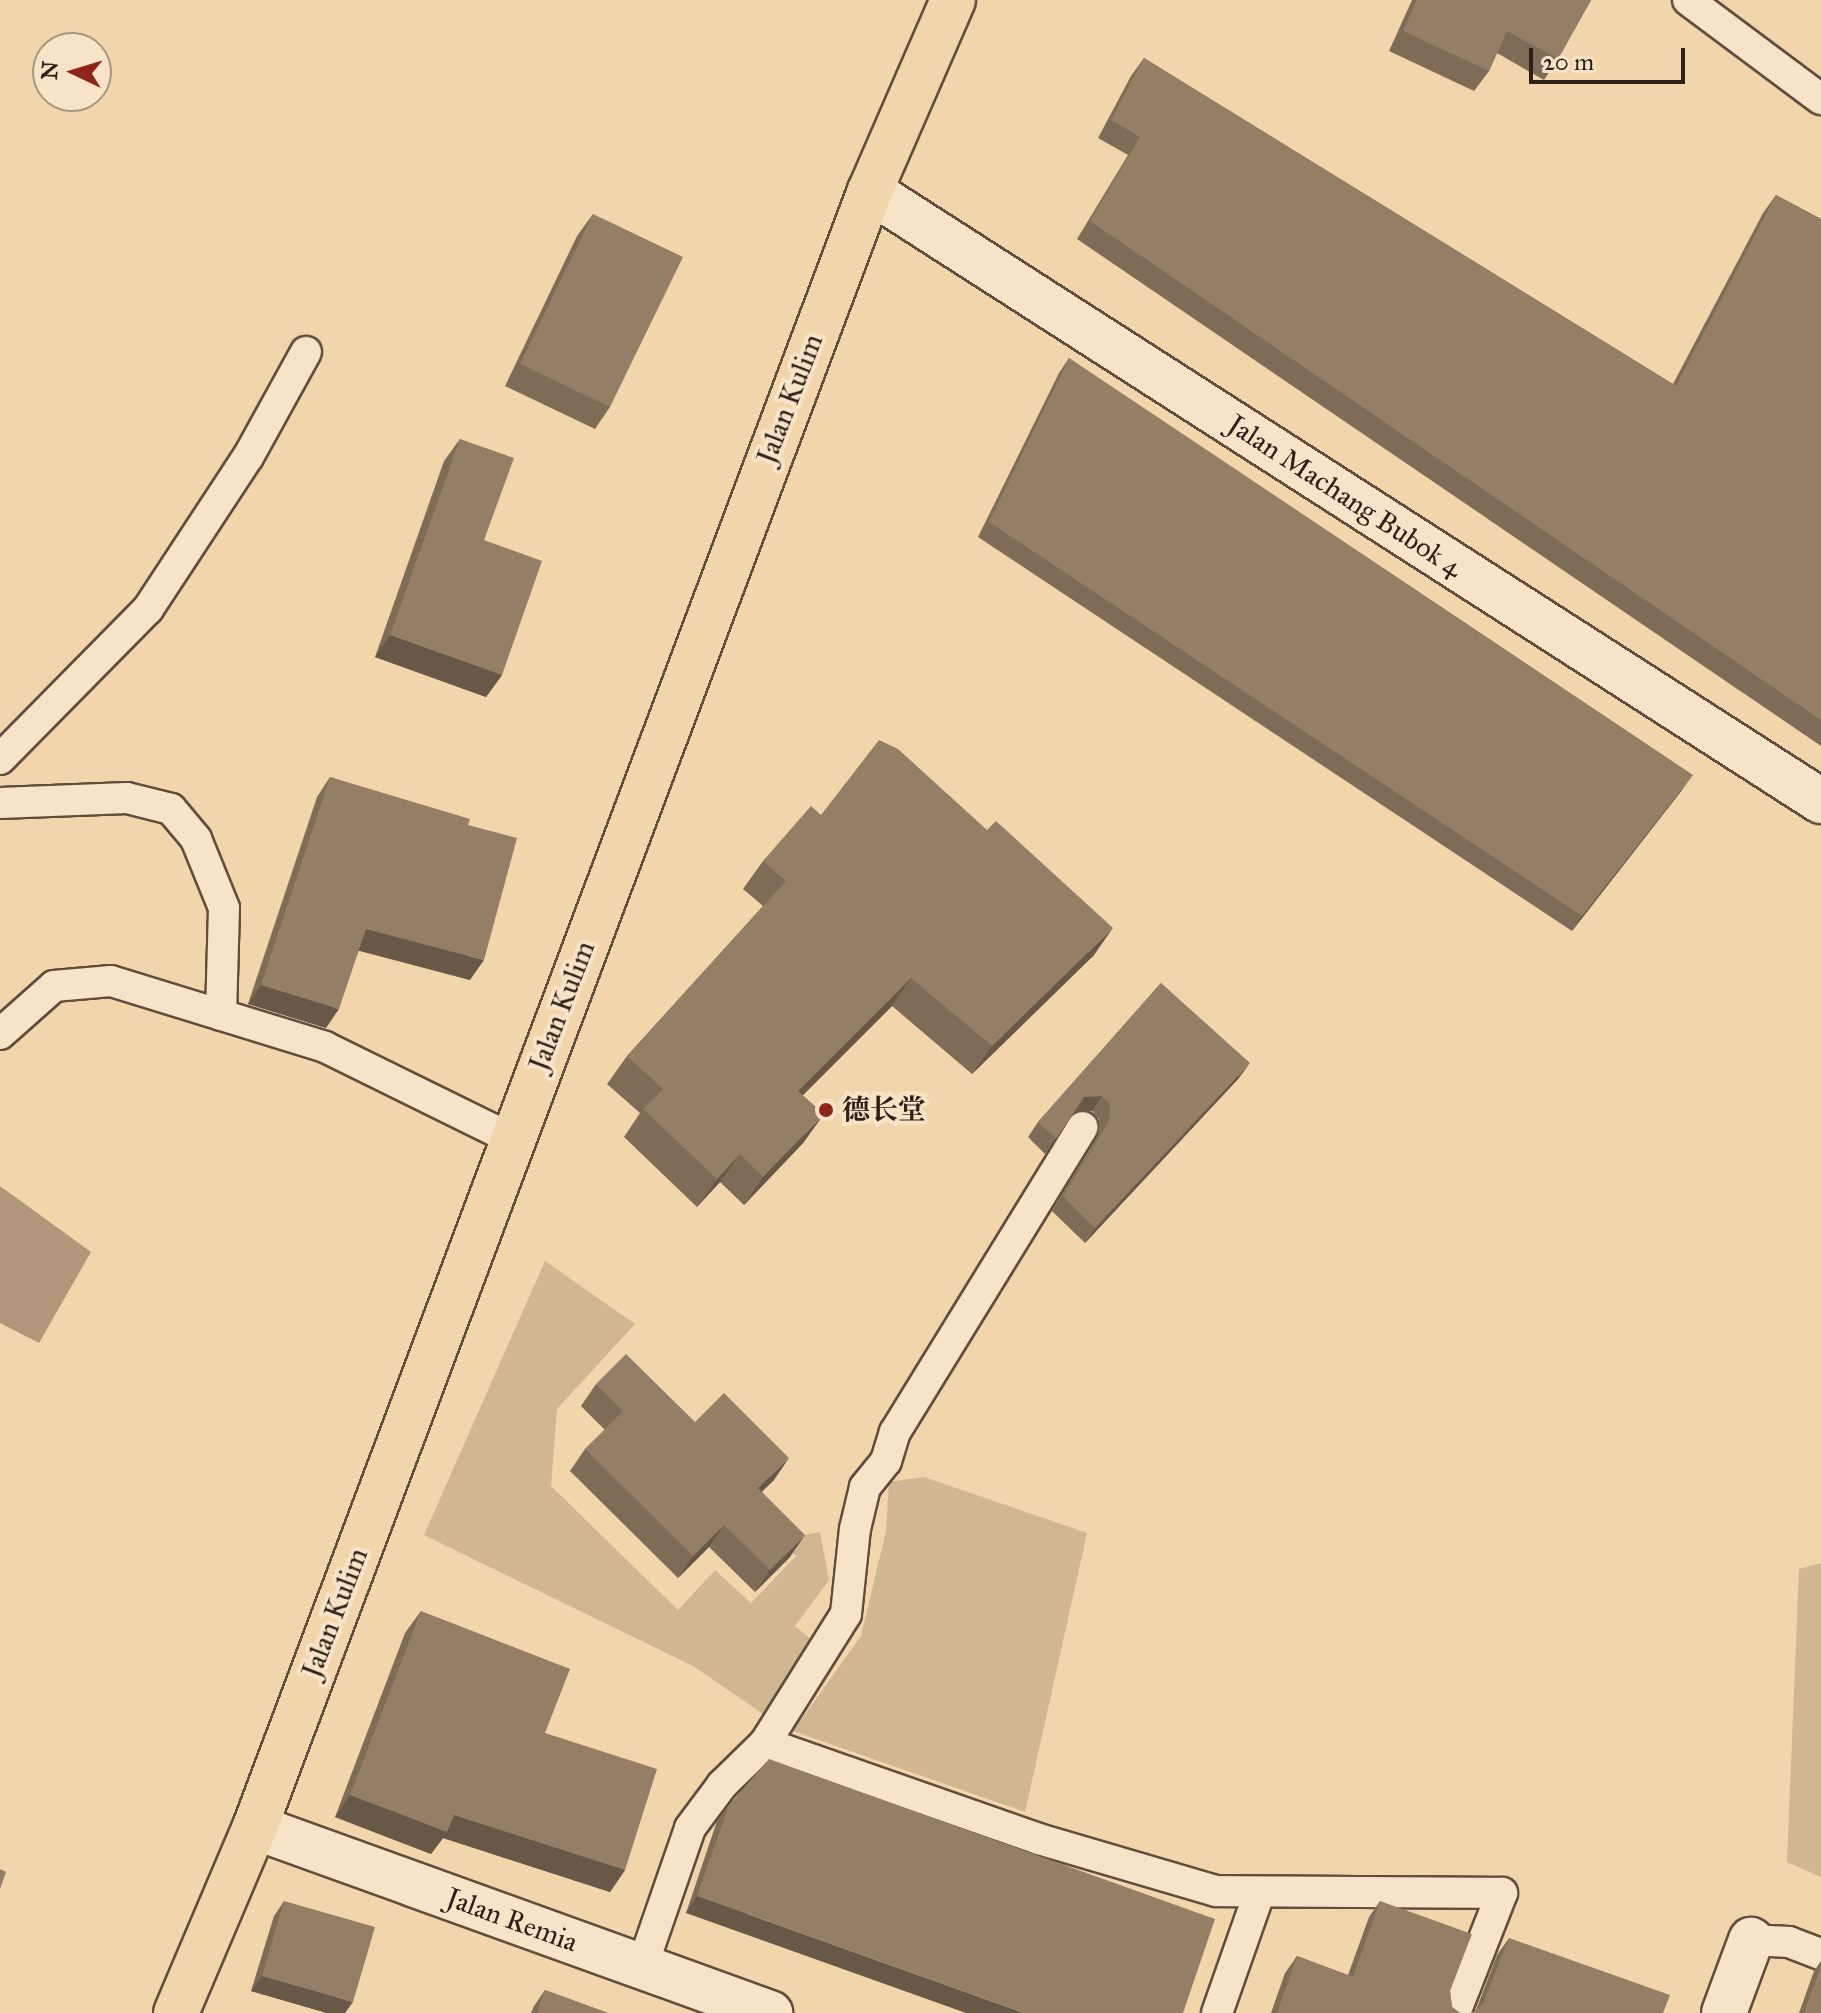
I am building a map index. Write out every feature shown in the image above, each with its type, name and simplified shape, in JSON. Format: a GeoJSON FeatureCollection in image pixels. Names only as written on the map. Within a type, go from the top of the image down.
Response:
{"type":"FeatureCollection","features":[{"type":"Feature","properties":{"kind":"main road","name":"Jalan Kulim"},"geometry":{"type":"LineString","coordinates":[[176,2013],[255,1827],[870,191],[953,0]]}},
{"type":"Feature","properties":{"kind":"street","name":"Jalan Machang Bubok 4"},"geometry":{"type":"LineString","coordinates":[[870,191],[1821,801]]}},
{"type":"Feature","properties":{"kind":"street","name":"Jalan Remia"},"geometry":{"type":"LineString","coordinates":[[255,1827],[642,1967],[742,2008]]}},
{"type":"Feature","properties":{"kind":"street"},"geometry":{"type":"LineString","coordinates":[[1724,2013],[1751,1940]]}},
{"type":"Feature","properties":{"kind":"lane"},"geometry":{"type":"LineString","coordinates":[[1688,0],[1821,99]]}},
{"type":"Feature","properties":{"kind":"lane"},"geometry":{"type":"LineString","coordinates":[[0,759],[148,609],[248,457],[306,352]]}},
{"type":"Feature","properties":{"kind":"lane"},"geometry":{"type":"LineString","coordinates":[[0,803],[127,798],[171,809],[196,839],[224,908],[221,1015]]}},
{"type":"Feature","properties":{"kind":"lane"},"geometry":{"type":"LineString","coordinates":[[0,1034],[54,986],[111,981],[325,1047],[512,1139]]}},
{"type":"Feature","properties":{"kind":"lane"},"geometry":{"type":"LineString","coordinates":[[642,1967],[690,1828],[722,1785],[765,1743],[846,1614],[855,1529],[865,1487],[886,1461],[895,1432],[1083,1127]]}},
{"type":"Feature","properties":{"kind":"lane"},"geometry":{"type":"LineString","coordinates":[[765,1743],[1039,1839],[1216,1891],[1259,1894],[1502,1893],[1455,2013]]}},
{"type":"Feature","properties":{"kind":"lane"},"geometry":{"type":"LineString","coordinates":[[1217,2013],[1259,1894]]}},
{"type":"Feature","properties":{"kind":"lane"},"geometry":{"type":"LineString","coordinates":[[1751,1940],[1789,1942],[1821,1954]]}},
{"type":"Feature","properties":{"kind":"shaded area"},"geometry":{"type":"Polygon","coordinates":[[[0,1186],[91,1252],[39,1343],[0,1323],[0,1186]]]}},
{"type":"Feature","properties":{"kind":"shaded area"},"geometry":{"type":"Polygon","coordinates":[[[545,1261],[635,1324],[557,1409],[551,1486],[678,1610],[715,1570],[751,1603],[796,1556],[781,1540],[820,1532],[829,1580],[795,1626],[813,1641],[763,1714],[693,1666],[424,1535],[545,1261]]]}},
{"type":"Feature","properties":{"kind":"shaded area"},"geometry":{"type":"Polygon","coordinates":[[[924,1477],[1087,1533],[1025,1812],[793,1731],[861,1636],[886,1531],[889,1482],[924,1477]]]}},
{"type":"Feature","properties":{"kind":"shaded area"},"geometry":{"type":"Polygon","coordinates":[[[1821,1563],[1821,1877],[1787,1862],[1799,1569],[1821,1563]]]}},
{"type":"Feature","properties":{"kind":"building"},"geometry":{"type":"Polygon","coordinates":[[[1417,0],[1591,0],[1558,59],[1507,31],[1489,71],[1403,31],[1417,0]]]}},
{"type":"Feature","properties":{"kind":"building"},"geometry":{"type":"Polygon","coordinates":[[[1144,58],[1676,386],[1776,195],[1821,219],[1821,720],[1090,221],[1140,137],[1111,120],[1144,58]]]}},
{"type":"Feature","properties":{"kind":"building"},"geometry":{"type":"Polygon","coordinates":[[[593,214],[683,257],[610,407],[520,364],[593,214]]]}},
{"type":"Feature","properties":{"kind":"building"},"geometry":{"type":"Polygon","coordinates":[[[1069,358],[1693,775],[1582,916],[989,522],[1069,358]]]}},
{"type":"Feature","properties":{"kind":"building"},"geometry":{"type":"Polygon","coordinates":[[[460,439],[514,458],[484,540],[542,561],[502,675],[390,635],[460,439]]]}},
{"type":"Feature","properties":{"kind":"building"},"geometry":{"type":"Polygon","coordinates":[[[879,740],[898,749],[987,830],[996,821],[1113,928],[992,1046],[911,978],[798,1091],[824,1114],[763,1177],[740,1154],[717,1179],[643,1109],[663,1089],[627,1056],[786,881],[763,861],[811,806],[821,815],[879,740]]]}},
{"type":"Feature","properties":{"kind":"building"},"geometry":{"type":"Polygon","coordinates":[[[330,777],[470,819],[468,825],[517,838],[484,960],[366,929],[339,1009],[261,985],[330,777]]]}},
{"type":"Feature","properties":{"kind":"building"},"geometry":{"type":"Polygon","coordinates":[[[1161,983],[1250,1063],[1095,1228],[1063,1196],[1109,1121],[1110,1104],[1102,1096],[1084,1097],[1056,1139],[1038,1122],[1161,983]]]}},
{"type":"Feature","properties":{"kind":"building"},"geometry":{"type":"Polygon","coordinates":[[[626,1354],[695,1422],[724,1393],[789,1458],[758,1488],[805,1535],[770,1570],[724,1525],[693,1556],[585,1449],[623,1411],[596,1384],[626,1354]]]}},
{"type":"Feature","properties":{"kind":"building"},"geometry":{"type":"Polygon","coordinates":[[[421,1611],[570,1669],[545,1733],[657,1769],[625,1870],[454,1815],[447,1832],[350,1795],[421,1611]]]}},
{"type":"Feature","properties":{"kind":"building"},"geometry":{"type":"Polygon","coordinates":[[[769,1759],[1215,1919],[1183,2013],[1024,2013],[697,1896],[729,1805],[769,1759]]]}},
{"type":"Feature","properties":{"kind":"building"},"geometry":{"type":"Polygon","coordinates":[[[0,1869],[6,1872],[0,1889],[0,1869]]]}},
{"type":"Feature","properties":{"kind":"building"},"geometry":{"type":"Polygon","coordinates":[[[284,1901],[375,1927],[353,2002],[262,1976],[284,1901]]]}},
{"type":"Feature","properties":{"kind":"building"},"geometry":{"type":"Polygon","coordinates":[[[1380,1901],[1472,1934],[1450,1991],[1452,2007],[1460,2013],[1277,2013],[1297,1956],[1353,1977],[1380,1901]]]}},
{"type":"Feature","properties":{"kind":"building"},"geometry":{"type":"Polygon","coordinates":[[[1509,1938],[1670,1995],[1663,2013],[1471,2013],[1483,2004],[1509,1938]]]}},
{"type":"Feature","properties":{"kind":"building"},"geometry":{"type":"Polygon","coordinates":[[[1821,1966],[1821,2013],[1804,2013],[1821,1966]]]}},
{"type":"Feature","properties":{"kind":"building"},"geometry":{"type":"Polygon","coordinates":[[[545,1990],[608,2013],[537,2013],[545,1990]]]}},
{"type":"Feature","properties":{"kind":"place","name":"德长堂"},"geometry":{"type":"Point","coordinates":[826,1110]}}]}
